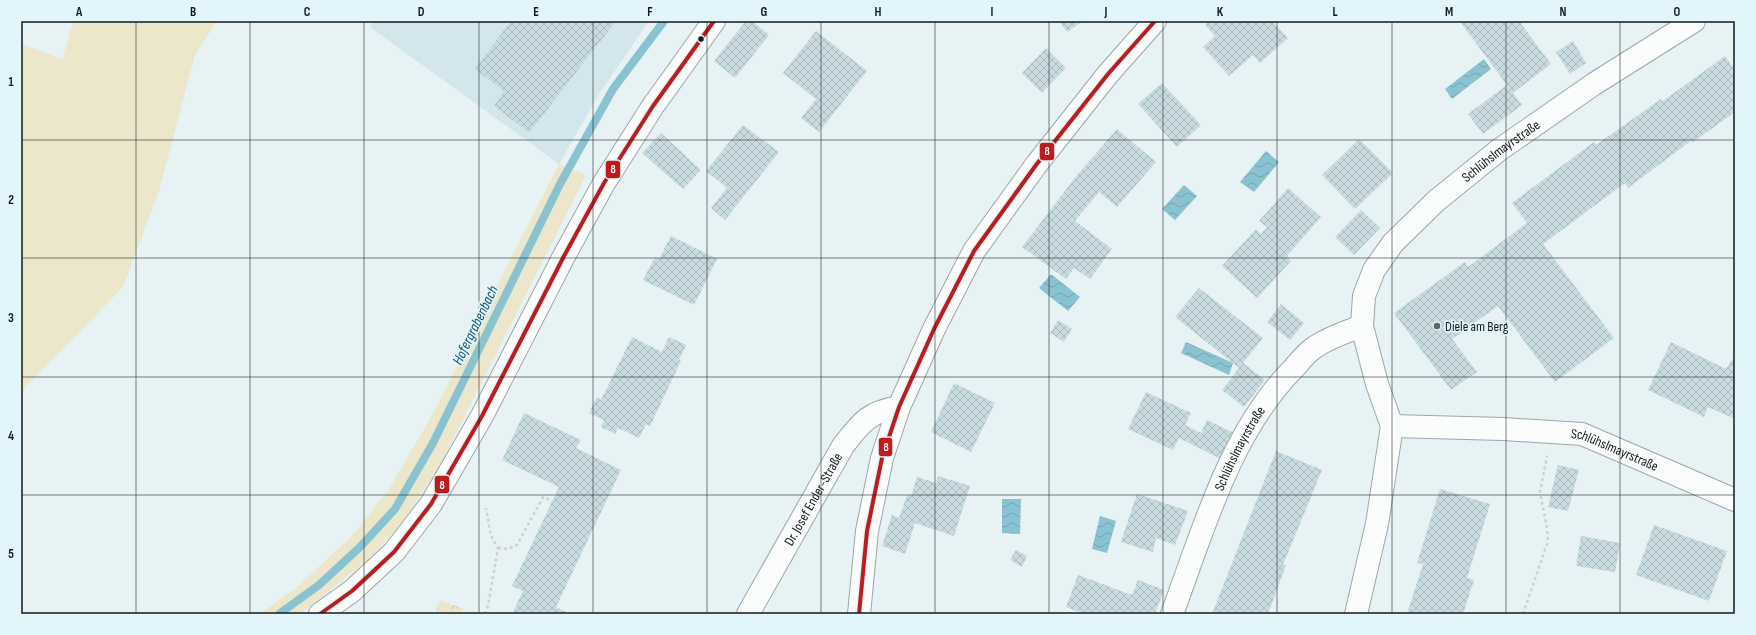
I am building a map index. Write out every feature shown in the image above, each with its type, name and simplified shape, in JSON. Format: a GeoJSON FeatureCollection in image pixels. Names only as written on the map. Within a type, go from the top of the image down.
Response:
{"type":"FeatureCollection","features":[{"type":"Feature","properties":{"kind":"street"},"geometry":{"type":"LineString","coordinates":[[320,614],[352,591],[394,552],[431,504],[482,416],[564,256],[604,183],[654,106],[714,21]]}},
{"type":"Feature","properties":{"kind":"street"},"geometry":{"type":"LineString","coordinates":[[859,614],[867,531],[882,458],[899,407],[934,329],[974,251],[1036,164],[1108,74],[1155,21]]}},
{"type":"Feature","properties":{"kind":"street","name":"Schlühslmayrstraße"},"geometry":{"type":"LineString","coordinates":[[1356,614],[1377,524],[1392,426],[1377,384],[1362,326],[1364,296],[1374,270],[1393,243],[1436,201],[1499,150],[1582,93],[1694,21]]}},
{"type":"Feature","properties":{"kind":"street","name":"Schlühslmayrstraße"},"geometry":{"type":"LineString","coordinates":[[1172,614],[1224,475],[1248,431],[1279,383],[1314,348],[1333,337],[1362,326]]}},
{"type":"Feature","properties":{"kind":"street","name":"Dr. Josef Ender-Straße"},"geometry":{"type":"LineString","coordinates":[[748,614],[843,446],[862,422],[881,410],[899,407]]}},
{"type":"Feature","properties":{"kind":"street","name":"Schlühslmayrstraße"},"geometry":{"type":"LineString","coordinates":[[1392,426],[1582,434],[1735,500]]}},
{"type":"Feature","properties":{"kind":"path"},"geometry":{"type":"LineString","coordinates":[[1523,614],[1548,541],[1540,492],[1552,432]]}},
{"type":"Feature","properties":{"kind":"path"},"geometry":{"type":"LineString","coordinates":[[498,548],[507,549],[517,545],[543,497],[552,501]]}},
{"type":"Feature","properties":{"kind":"path"},"geometry":{"type":"LineString","coordinates":[[485,614],[488,606],[498,548],[492,536],[486,508]]}},
{"type":"Feature","properties":{"kind":"shaded area"},"geometry":{"type":"Polygon","coordinates":[[[374,21],[649,21],[599,94],[559,164],[370,27],[374,21]]]}},
{"type":"Feature","properties":{"kind":"green space"},"geometry":{"type":"Polygon","coordinates":[[[73,21],[217,21],[195,55],[159,191],[123,287],[21,392],[21,44],[63,59],[73,21]]]}},
{"type":"Feature","properties":{"kind":"green space"},"geometry":{"type":"Polygon","coordinates":[[[559,164],[586,175],[438,469],[401,524],[368,560],[300,614],[260,614],[296,588],[351,537],[388,491],[431,417],[559,164]]]}},
{"type":"Feature","properties":{"kind":"green space"},"geometry":{"type":"Polygon","coordinates":[[[440,600],[464,609],[461,614],[435,614],[440,600]]]}},
{"type":"Feature","properties":{"kind":"water"},"geometry":{"type":"Polygon","coordinates":[[[1484,59],[1491,69],[1452,99],[1445,89],[1484,59]]]}},
{"type":"Feature","properties":{"kind":"water"},"geometry":{"type":"Polygon","coordinates":[[[1266,151],[1279,162],[1254,192],[1240,182],[1266,151]]]}},
{"type":"Feature","properties":{"kind":"water"},"geometry":{"type":"Polygon","coordinates":[[[1184,185],[1197,196],[1175,220],[1162,209],[1184,185]]]}},
{"type":"Feature","properties":{"kind":"water"},"geometry":{"type":"Polygon","coordinates":[[[1051,274],[1080,297],[1068,311],[1039,288],[1051,274]]]}},
{"type":"Feature","properties":{"kind":"water"},"geometry":{"type":"Polygon","coordinates":[[[1186,342],[1233,363],[1229,375],[1181,353],[1186,342]]]}},
{"type":"Feature","properties":{"kind":"water"},"geometry":{"type":"Polygon","coordinates":[[[1002,499],[1021,499],[1020,534],[1002,533],[1002,499]]]}},
{"type":"Feature","properties":{"kind":"water"},"geometry":{"type":"Polygon","coordinates":[[[1100,516],[1116,521],[1107,553],[1092,549],[1100,516]]]}},
{"type":"Feature","properties":{"kind":"building"},"geometry":{"type":"Polygon","coordinates":[[[511,21],[616,21],[529,133],[494,106],[504,91],[475,69],[511,21]]]}},
{"type":"Feature","properties":{"kind":"building"},"geometry":{"type":"Polygon","coordinates":[[[746,21],[752,21],[769,35],[735,78],[714,61],[746,21]]]}},
{"type":"Feature","properties":{"kind":"building"},"geometry":{"type":"Polygon","coordinates":[[[1059,21],[1083,21],[1067,32],[1059,21]]]}},
{"type":"Feature","properties":{"kind":"building"},"geometry":{"type":"Polygon","coordinates":[[[1210,21],[1272,21],[1288,38],[1260,63],[1253,55],[1229,76],[1203,47],[1215,36],[1205,25],[1210,21]]]}},
{"type":"Feature","properties":{"kind":"building"},"geometry":{"type":"Polygon","coordinates":[[[1464,21],[1519,21],[1551,64],[1513,93],[1522,105],[1483,134],[1468,114],[1507,85],[1461,23],[1464,21]]]}},
{"type":"Feature","properties":{"kind":"building"},"geometry":{"type":"Polygon","coordinates":[[[816,31],[867,71],[819,132],[801,118],[816,99],[783,73],[816,31]]]}},
{"type":"Feature","properties":{"kind":"building"},"geometry":{"type":"Polygon","coordinates":[[[1573,41],[1586,63],[1570,74],[1556,52],[1573,41]]]}},
{"type":"Feature","properties":{"kind":"building"},"geometry":{"type":"Polygon","coordinates":[[[1046,48],[1066,68],[1042,93],[1022,73],[1046,48]]]}},
{"type":"Feature","properties":{"kind":"building"},"geometry":{"type":"Polygon","coordinates":[[[1725,56],[1735,70],[1735,112],[1693,142],[1692,140],[1628,188],[1625,183],[1543,244],[1614,338],[1555,382],[1498,306],[1452,339],[1477,372],[1451,390],[1394,313],[1465,262],[1468,267],[1527,223],[1512,203],[1594,142],[1596,145],[1661,99],[1663,101],[1725,56]]]}},
{"type":"Feature","properties":{"kind":"building"},"geometry":{"type":"Polygon","coordinates":[[[1162,83],[1201,125],[1177,147],[1138,104],[1162,83]]]}},
{"type":"Feature","properties":{"kind":"building"},"geometry":{"type":"Polygon","coordinates":[[[743,125],[779,152],[725,220],[711,208],[727,188],[706,171],[743,125]]]}},
{"type":"Feature","properties":{"kind":"building"},"geometry":{"type":"Polygon","coordinates":[[[1117,129],[1156,162],[1117,207],[1099,192],[1075,221],[1112,249],[1090,279],[1074,268],[1066,279],[1022,247],[1078,174],[1117,129]]]}},
{"type":"Feature","properties":{"kind":"building"},"geometry":{"type":"Polygon","coordinates":[[[661,133],[701,170],[683,189],[642,153],[661,133]]]}},
{"type":"Feature","properties":{"kind":"building"},"geometry":{"type":"Polygon","coordinates":[[[1359,139],[1393,173],[1355,209],[1322,175],[1359,139]]]}},
{"type":"Feature","properties":{"kind":"building"},"geometry":{"type":"Polygon","coordinates":[[[1288,188],[1321,217],[1287,256],[1291,261],[1257,298],[1222,266],[1256,229],[1261,234],[1267,227],[1259,221],[1288,188]]]}},
{"type":"Feature","properties":{"kind":"building"},"geometry":{"type":"Polygon","coordinates":[[[1361,210],[1380,228],[1354,255],[1335,237],[1361,210]]]}},
{"type":"Feature","properties":{"kind":"building"},"geometry":{"type":"Polygon","coordinates":[[[671,236],[717,259],[694,305],[643,280],[655,257],[659,259],[671,236]]]}},
{"type":"Feature","properties":{"kind":"building"},"geometry":{"type":"Polygon","coordinates":[[[1199,288],[1263,338],[1243,363],[1265,380],[1244,407],[1222,390],[1239,368],[1175,317],[1199,288]]]}},
{"type":"Feature","properties":{"kind":"building"},"geometry":{"type":"Polygon","coordinates":[[[1281,304],[1304,323],[1290,340],[1267,322],[1281,304]]]}},
{"type":"Feature","properties":{"kind":"building"},"geometry":{"type":"Polygon","coordinates":[[[1058,320],[1072,329],[1064,342],[1050,333],[1058,320]]]}},
{"type":"Feature","properties":{"kind":"building"},"geometry":{"type":"Polygon","coordinates":[[[632,337],[662,352],[669,337],[686,345],[679,360],[681,361],[650,426],[646,424],[639,438],[618,428],[615,434],[601,427],[604,420],[589,413],[597,397],[601,400],[632,337]]]}},
{"type":"Feature","properties":{"kind":"building"},"geometry":{"type":"Polygon","coordinates":[[[1671,342],[1726,369],[1732,359],[1735,361],[1735,419],[1708,407],[1704,417],[1648,390],[1671,342]]]}},
{"type":"Feature","properties":{"kind":"building"},"geometry":{"type":"Polygon","coordinates":[[[954,383],[995,403],[971,452],[931,432],[954,383]]]}},
{"type":"Feature","properties":{"kind":"building"},"geometry":{"type":"Polygon","coordinates":[[[1146,392],[1191,413],[1185,425],[1201,433],[1207,420],[1234,433],[1221,459],[1179,438],[1173,450],[1128,429],[1146,392]]]}},
{"type":"Feature","properties":{"kind":"building"},"geometry":{"type":"Polygon","coordinates":[[[524,413],[581,440],[576,448],[621,470],[556,607],[566,612],[565,614],[512,614],[523,591],[512,586],[559,487],[502,460],[524,413]]]}},
{"type":"Feature","properties":{"kind":"building"},"geometry":{"type":"Polygon","coordinates":[[[1276,451],[1322,470],[1283,565],[1286,565],[1268,614],[1212,614],[1276,451]]]}},
{"type":"Feature","properties":{"kind":"building"},"geometry":{"type":"Polygon","coordinates":[[[1558,465],[1579,470],[1568,511],[1548,507],[1558,465]]]}},
{"type":"Feature","properties":{"kind":"building"},"geometry":{"type":"Polygon","coordinates":[[[938,476],[970,486],[954,536],[915,523],[905,554],[882,546],[892,515],[899,518],[907,495],[911,496],[917,477],[936,483],[938,476]]]}},
{"type":"Feature","properties":{"kind":"building"},"geometry":{"type":"Polygon","coordinates":[[[1440,489],[1490,504],[1467,578],[1474,580],[1463,614],[1407,614],[1423,564],[1417,563],[1440,489]]]}},
{"type":"Feature","properties":{"kind":"building"},"geometry":{"type":"Polygon","coordinates":[[[1137,494],[1188,511],[1175,545],[1156,538],[1153,552],[1121,542],[1137,494]]]}},
{"type":"Feature","properties":{"kind":"building"},"geometry":{"type":"Polygon","coordinates":[[[1654,525],[1727,551],[1709,601],[1636,575],[1654,525]]]}},
{"type":"Feature","properties":{"kind":"building"},"geometry":{"type":"Polygon","coordinates":[[[1581,536],[1620,543],[1615,572],[1576,566],[1581,536]]]}},
{"type":"Feature","properties":{"kind":"building"},"geometry":{"type":"Polygon","coordinates":[[[1016,550],[1027,556],[1022,567],[1010,560],[1016,550]]]}},
{"type":"Feature","properties":{"kind":"building"},"geometry":{"type":"Polygon","coordinates":[[[1078,575],[1132,595],[1138,580],[1164,590],[1155,614],[1085,614],[1066,607],[1078,575]]]}},
{"type":"Feature","properties":{"kind":"waterway","name":"Hofergrabenbach"},"geometry":{"type":"LineString","coordinates":[[279,614],[319,585],[360,547],[395,509],[433,443],[560,184],[613,89],[664,21]]}},
{"type":"Feature","properties":{"kind":"transit line","name":"8"},"geometry":{"type":"LineString","coordinates":[[320,614],[352,591],[394,552],[431,504],[482,416],[564,256],[604,183],[653,106],[714,21]]}},
{"type":"Feature","properties":{"kind":"transit line","name":"8"},"geometry":{"type":"LineString","coordinates":[[859,614],[867,531],[882,458],[899,407],[934,329],[974,251],[1036,165],[1108,74],[1155,21]]}},
{"type":"Feature","properties":{"kind":"place","name":"Diele am Berg"},"geometry":{"type":"Point","coordinates":[1437,326]}}]}
